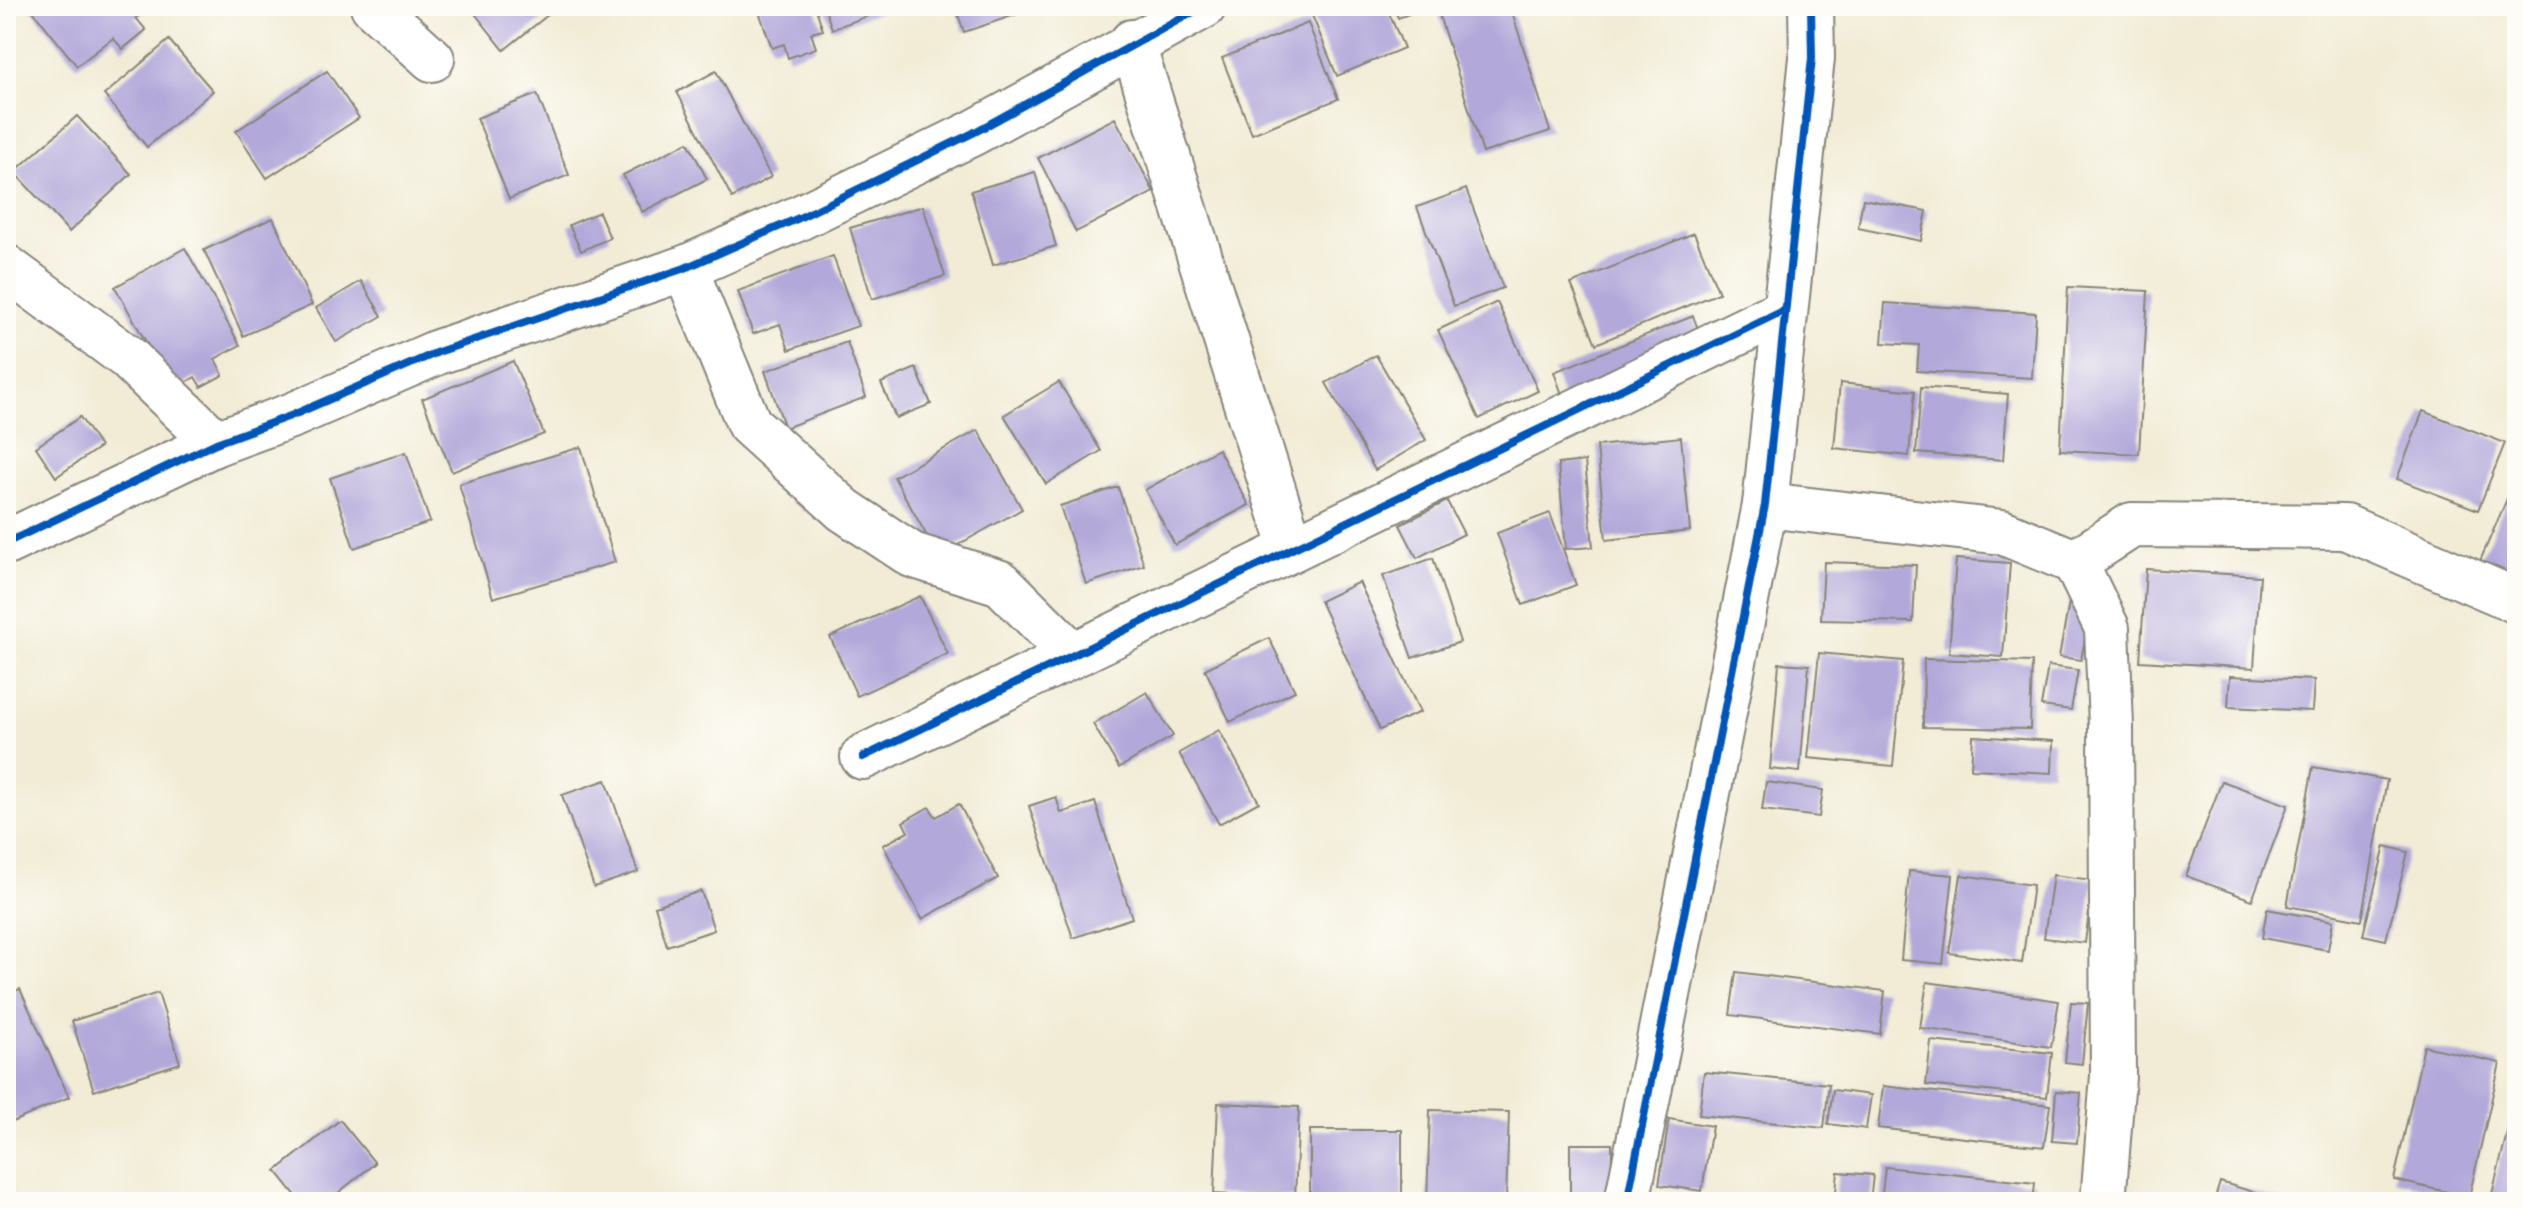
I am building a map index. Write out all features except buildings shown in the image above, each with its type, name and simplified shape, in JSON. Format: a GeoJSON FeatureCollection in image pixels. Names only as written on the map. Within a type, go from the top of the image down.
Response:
{"type":"FeatureCollection","features":[{"type":"Feature","properties":{"kind":"street"},"geometry":{"type":"LineString","coordinates":[[373,6],[432,59]]}},
{"type":"Feature","properties":{"kind":"street"},"geometry":{"type":"LineString","coordinates":[[6,543],[216,443],[293,415],[438,352],[685,268],[799,218],[973,133],[1132,42],[1204,6]]}},
{"type":"Feature","properties":{"kind":"street"},"geometry":{"type":"LineString","coordinates":[[1627,1202],[1765,505],[1812,58],[1811,6]]}},
{"type":"Feature","properties":{"kind":"street"},"geometry":{"type":"LineString","coordinates":[[1132,42],[1291,546]]}},
{"type":"Feature","properties":{"kind":"street"},"geometry":{"type":"LineString","coordinates":[[6,267],[127,357],[216,443]]}},
{"type":"Feature","properties":{"kind":"street"},"geometry":{"type":"LineString","coordinates":[[685,268],[749,424],[844,510],[912,555],[1001,583],[1072,654]]}},
{"type":"Feature","properties":{"kind":"street"},"geometry":{"type":"LineString","coordinates":[[863,757],[1291,546],[1785,310]]}},
{"type":"Feature","properties":{"kind":"street"},"geometry":{"type":"LineString","coordinates":[[1765,505],[2002,532],[2075,562],[2107,628],[2113,1076],[2103,1202]]}},
{"type":"Feature","properties":{"kind":"street"},"geometry":{"type":"LineString","coordinates":[[2075,562],[2132,525],[2345,527],[2517,601]]}},
{"type":"Feature","properties":{"kind":"cycle path"},"geometry":{"type":"LineString","coordinates":[[6,543],[216,443],[293,415],[438,352],[685,268],[799,218],[973,133],[1204,6]]}},
{"type":"Feature","properties":{"kind":"cycle path"},"geometry":{"type":"LineString","coordinates":[[1627,1202],[1765,505],[1812,58],[1811,6]]}},
{"type":"Feature","properties":{"kind":"cycle path"},"geometry":{"type":"LineString","coordinates":[[863,757],[1785,310]]}}]}
